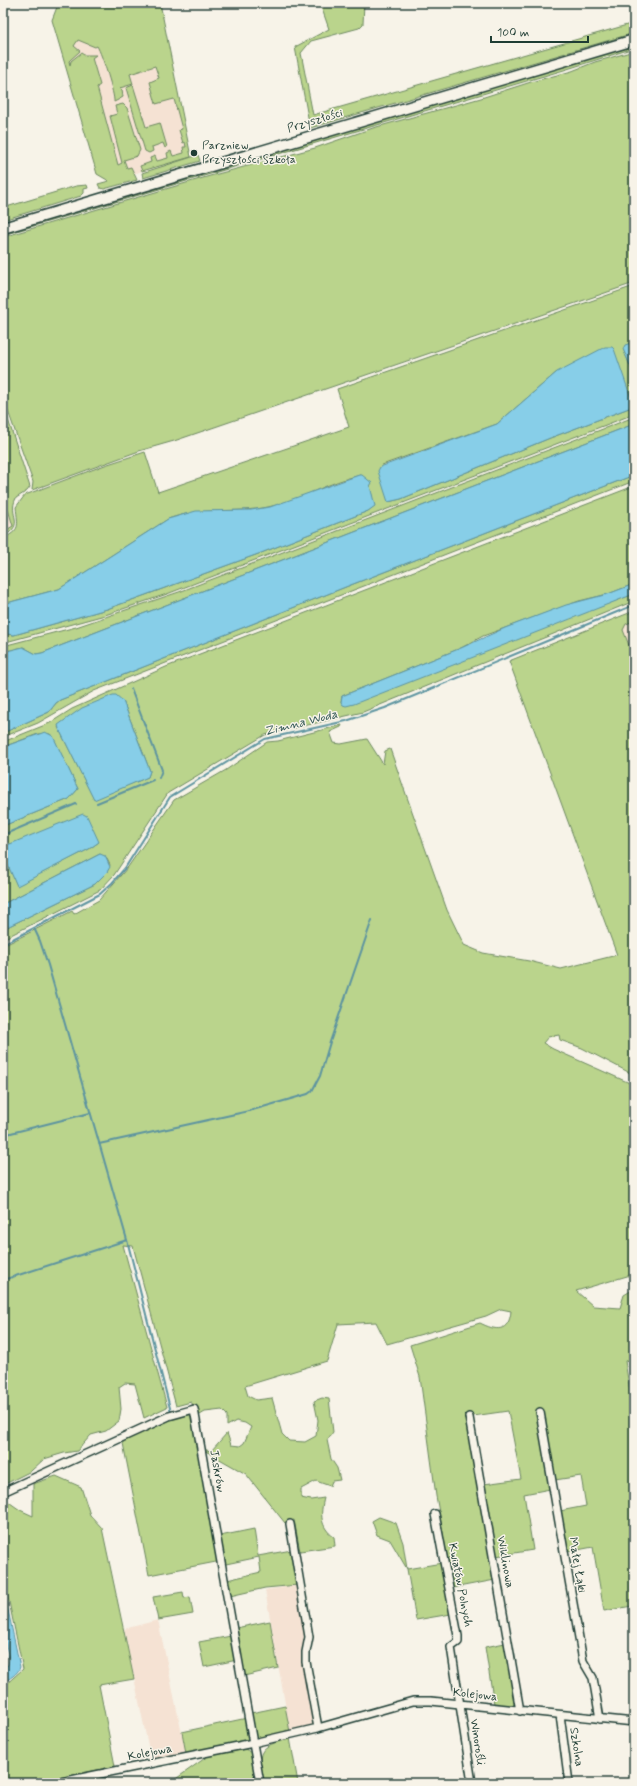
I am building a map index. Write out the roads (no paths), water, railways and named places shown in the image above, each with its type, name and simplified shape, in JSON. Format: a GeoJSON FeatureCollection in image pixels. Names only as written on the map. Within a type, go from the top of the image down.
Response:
{"type":"FeatureCollection","features":[{"type":"Feature","properties":{"kind":"street","name":"Przyszłości"},"geometry":{"type":"LineString","coordinates":[[3,228],[634,40]]}},
{"type":"Feature","properties":{"kind":"street","name":"Jaskrów"},"geometry":{"type":"LineString","coordinates":[[3,1492],[169,1416],[194,1409],[253,1743]]}},
{"type":"Feature","properties":{"kind":"street","name":"Małej Łąki"},"geometry":{"type":"LineString","coordinates":[[540,1412],[583,1662],[594,1680],[600,1719]]}},
{"type":"Feature","properties":{"kind":"street","name":"Wiklinowa"},"geometry":{"type":"LineString","coordinates":[[469,1417],[520,1711]]}},
{"type":"Feature","properties":{"kind":"street","name":"Kwiatów Polnych"},"geometry":{"type":"LineString","coordinates":[[435,1514],[458,1636],[458,1642],[451,1647],[459,1704]]}},
{"type":"Feature","properties":{"kind":"street"},"geometry":{"type":"LineString","coordinates":[[290,1524],[309,1637],[306,1662],[318,1728]]}},
{"type":"Feature","properties":{"kind":"street","name":"Kolejowa"},"geometry":{"type":"LineString","coordinates":[[56,1783],[253,1743],[318,1728],[412,1701],[431,1701],[634,1722]]}},
{"type":"Feature","properties":{"kind":"street","name":"Winorośli"},"geometry":{"type":"LineString","coordinates":[[459,1704],[472,1783]]}},
{"type":"Feature","properties":{"kind":"street","name":"Szkolna"},"geometry":{"type":"LineString","coordinates":[[560,1715],[569,1783]]}},
{"type":"Feature","properties":{"kind":"street"},"geometry":{"type":"LineString","coordinates":[[253,1743],[260,1783]]}},
{"type":"Feature","properties":{"kind":"water"},"geometry":{"type":"Polygon","coordinates":[[[634,342],[634,375],[623,349],[625,345],[634,342]]]}},
{"type":"Feature","properties":{"kind":"water"},"geometry":{"type":"Polygon","coordinates":[[[605,347],[612,347],[614,349],[631,398],[632,403],[629,408],[550,438],[401,499],[388,502],[378,471],[380,467],[497,424],[557,372],[605,347]]]}},
{"type":"Feature","properties":{"kind":"water"},"geometry":{"type":"Polygon","coordinates":[[[634,424],[634,475],[60,700],[49,712],[3,733],[3,652],[23,647],[36,654],[42,653],[634,424]]]}},
{"type":"Feature","properties":{"kind":"water"},"geometry":{"type":"Polygon","coordinates":[[[362,475],[372,483],[370,486],[375,506],[368,511],[261,553],[107,609],[14,635],[6,634],[3,629],[3,604],[59,589],[168,519],[196,511],[251,510],[270,507],[362,475]]]}},
{"type":"Feature","properties":{"kind":"water"},"geometry":{"type":"Polygon","coordinates":[[[634,584],[634,594],[354,704],[346,706],[341,702],[342,696],[461,648],[505,628],[566,605],[608,594],[634,584]]]}},
{"type":"Feature","properties":{"kind":"water"},"geometry":{"type":"Polygon","coordinates":[[[116,695],[123,701],[150,771],[148,777],[94,800],[58,725],[82,708],[116,695]]]}},
{"type":"Feature","properties":{"kind":"water"},"geometry":{"type":"Polygon","coordinates":[[[45,732],[53,736],[78,789],[69,799],[3,826],[3,747],[45,732]]]}},
{"type":"Feature","properties":{"kind":"water"},"geometry":{"type":"Polygon","coordinates":[[[83,814],[87,816],[99,842],[89,849],[17,886],[3,854],[3,844],[10,844],[83,814]]]}},
{"type":"Feature","properties":{"kind":"water"},"geometry":{"type":"Polygon","coordinates":[[[100,854],[105,856],[110,867],[95,884],[3,929],[3,904],[100,854]]]}},
{"type":"Feature","properties":{"kind":"water"},"geometry":{"type":"Polygon","coordinates":[[[3,1586],[20,1667],[15,1674],[3,1682],[3,1669],[8,1665],[9,1659],[3,1631],[3,1586]]]}},
{"type":"Feature","properties":{"kind":"waterway","name":"Zimna Woda"},"geometry":{"type":"LineString","coordinates":[[3,944],[100,894],[125,868],[170,797],[265,739],[346,721],[385,708],[634,605]]}},
{"type":"Feature","properties":{"kind":"waterway"},"geometry":{"type":"LineString","coordinates":[[131,689],[162,770],[159,778]]}},
{"type":"Feature","properties":{"kind":"waterway"},"geometry":{"type":"LineString","coordinates":[[97,803],[153,780]]}},
{"type":"Feature","properties":{"kind":"waterway"},"geometry":{"type":"LineString","coordinates":[[3,835],[76,804]]}},
{"type":"Feature","properties":{"kind":"waterway"},"geometry":{"type":"LineString","coordinates":[[99,1144],[249,1111],[308,1094],[312,1091],[320,1076],[330,1042],[372,920]]}},
{"type":"Feature","properties":{"kind":"waterway"},"geometry":{"type":"LineString","coordinates":[[34,928],[48,965],[127,1240],[171,1412]]}},
{"type":"Feature","properties":{"kind":"waterway"},"geometry":{"type":"LineString","coordinates":[[3,1135],[90,1113]]}},
{"type":"Feature","properties":{"kind":"waterway"},"geometry":{"type":"LineString","coordinates":[[3,1280],[127,1240]]}},
{"type":"Feature","properties":{"kind":"place","name":"Parzniew Przyszłości Szkoła"},"geometry":{"type":"Point","coordinates":[194,153]}}]}
